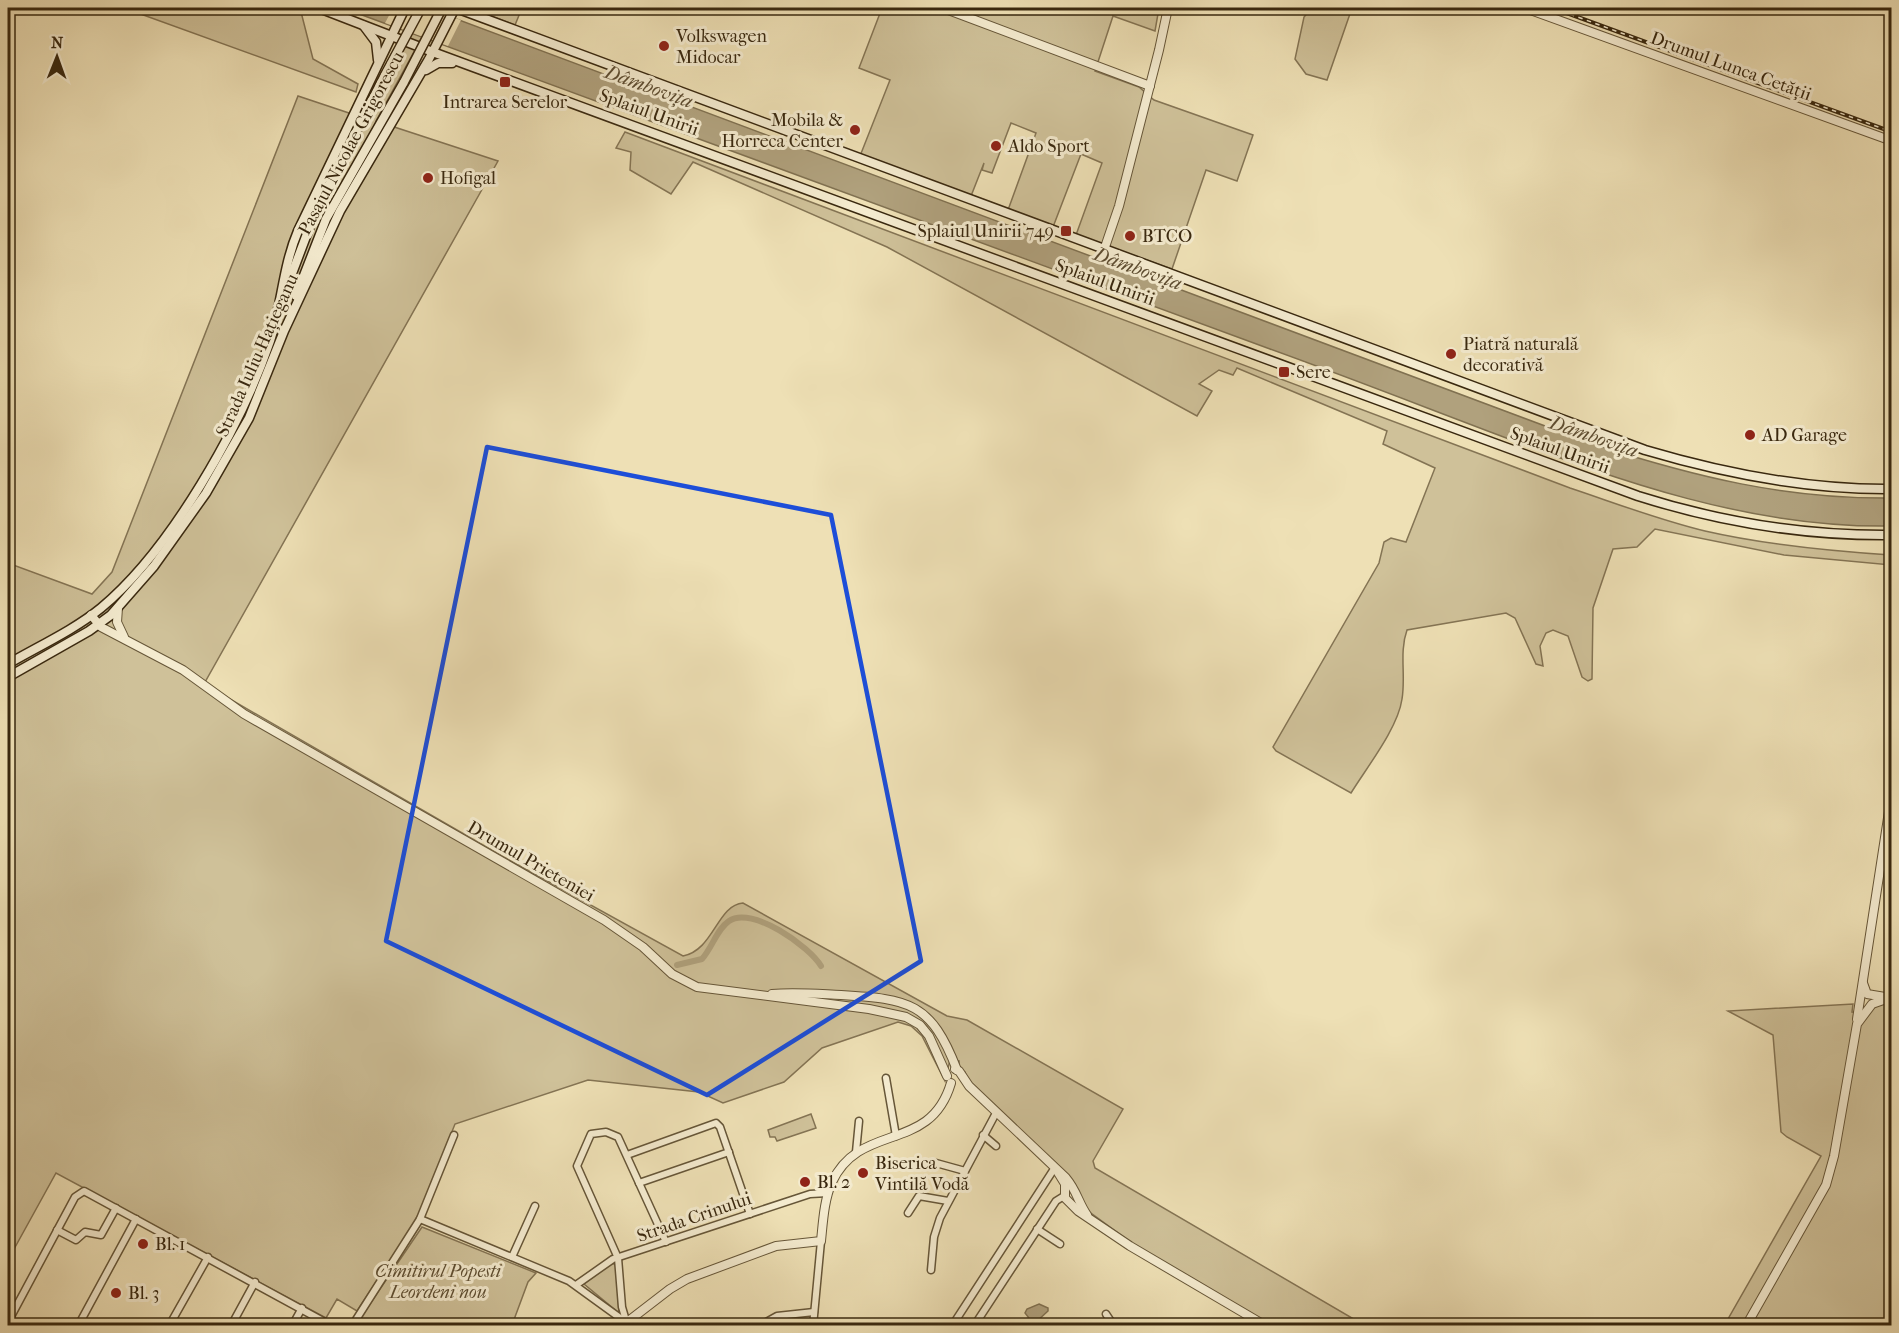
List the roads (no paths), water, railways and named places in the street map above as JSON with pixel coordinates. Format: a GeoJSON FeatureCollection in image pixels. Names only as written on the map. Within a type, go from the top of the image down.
{"type":"FeatureCollection","features":[{"type":"Feature","properties":{"kind":"main road","name":"Splaiul Unirii"},"geometry":{"type":"LineString","coordinates":[[319,8],[473,67],[1630,493],[1703,515],[1748,523],[1833,533],[1892,535]]}},
{"type":"Feature","properties":{"kind":"main road","name":"Strada Iuliu Hațieganu"},"geometry":{"type":"LineString","coordinates":[[8,664],[91,615],[136,573],[203,479],[240,414],[274,327],[291,247],[405,8]]}},
{"type":"Feature","properties":{"kind":"main road","name":"Pasajul Nicolae Grigorescu"},"geometry":{"type":"LineString","coordinates":[[274,327],[309,224],[421,8]]}},
{"type":"Feature","properties":{"kind":"main road","name":"Pasajul Nicolae Grigorescu"},"geometry":{"type":"LineString","coordinates":[[284,330],[326,219],[404,82],[442,8]]}},
{"type":"Feature","properties":{"kind":"main road","name":"Splaiul Unirii"},"geometry":{"type":"LineString","coordinates":[[455,8],[1671,458],[1719,472],[1770,480],[1832,487],[1892,489]]}},
{"type":"Feature","properties":{"kind":"main road","name":"Strada Iuliu Hațieganu"},"geometry":{"type":"LineString","coordinates":[[8,677],[98,625],[118,608],[177,534],[232,449],[259,396],[284,330],[340,210],[433,52],[455,8]]}},
{"type":"Feature","properties":{"kind":"main road"},"geometry":{"type":"LineString","coordinates":[[472,8],[484,18]]}},
{"type":"Feature","properties":{"kind":"main road"},"geometry":{"type":"LineString","coordinates":[[363,25],[376,42],[378,64]]}},
{"type":"Feature","properties":{"kind":"main road"},"geometry":{"type":"LineString","coordinates":[[418,78],[438,63],[473,67]]}},
{"type":"Feature","properties":{"kind":"street"},"geometry":{"type":"LineString","coordinates":[[943,8],[1150,86]]}},
{"type":"Feature","properties":{"kind":"street"},"geometry":{"type":"LineString","coordinates":[[1104,250],[1116,217],[1168,8]]}},
{"type":"Feature","properties":{"kind":"street","name":"Drumul Lunca Cetății"},"geometry":{"type":"LineString","coordinates":[[1525,8],[1892,141]]}},
{"type":"Feature","properties":{"kind":"street"},"geometry":{"type":"LineString","coordinates":[[118,608],[117,622],[125,638]]}},
{"type":"Feature","properties":{"kind":"street"},"geometry":{"type":"LineString","coordinates":[[91,615],[98,625]]}},
{"type":"Feature","properties":{"kind":"street","name":"Drumul Prieteniei"},"geometry":{"type":"LineString","coordinates":[[98,625],[183,670],[254,720],[597,915],[635,941],[684,982],[709,990],[859,1007],[906,1017],[920,1025],[929,1036],[954,1078]]}},
{"type":"Feature","properties":{"kind":"street"},"geometry":{"type":"LineString","coordinates":[[1746,1326],[1826,1185],[1834,1156],[1857,1024],[1866,1000],[1862,976],[1892,792]]}},
{"type":"Feature","properties":{"kind":"street"},"geometry":{"type":"LineString","coordinates":[[749,995],[799,993],[899,1000],[918,1010],[933,1023],[952,1058],[954,1078],[943,1104],[932,1118],[919,1127],[856,1152],[840,1168],[828,1194],[813,1326]]}},
{"type":"Feature","properties":{"kind":"street"},"geometry":{"type":"LineString","coordinates":[[1866,1000],[1891,997]]}},
{"type":"Feature","properties":{"kind":"street"},"geometry":{"type":"LineString","coordinates":[[886,1078],[896,1136]]}},
{"type":"Feature","properties":{"kind":"street"},"geometry":{"type":"LineString","coordinates":[[954,1078],[969,1086],[1056,1170],[1075,1190],[1078,1199],[1094,1222]]}},
{"type":"Feature","properties":{"kind":"street"},"geometry":{"type":"LineString","coordinates":[[931,1270],[934,1237],[948,1200],[996,1113]]}},
{"type":"Feature","properties":{"kind":"street"},"geometry":{"type":"LineString","coordinates":[[856,1152],[859,1121]]}},
{"type":"Feature","properties":{"kind":"street"},"geometry":{"type":"LineString","coordinates":[[627,1155],[713,1123],[719,1125],[750,1214]]}},
{"type":"Feature","properties":{"kind":"street"},"geometry":{"type":"LineString","coordinates":[[626,1325],[622,1307],[618,1258],[578,1166],[589,1136],[611,1133],[618,1137],[666,1242]]}},
{"type":"Feature","properties":{"kind":"street"},"geometry":{"type":"LineString","coordinates":[[352,1326],[420,1219],[454,1135]]}},
{"type":"Feature","properties":{"kind":"street"},"geometry":{"type":"LineString","coordinates":[[983,1135],[996,1146]]}},
{"type":"Feature","properties":{"kind":"street"},"geometry":{"type":"LineString","coordinates":[[639,1183],[729,1152]]}},
{"type":"Feature","properties":{"kind":"street"},"geometry":{"type":"LineString","coordinates":[[930,1166],[936,1163],[965,1171]]}},
{"type":"Feature","properties":{"kind":"street"},"geometry":{"type":"LineString","coordinates":[[1056,1170],[1065,1182],[1066,1197],[1094,1222],[1152,1260],[1266,1326]]}},
{"type":"Feature","properties":{"kind":"street"},"geometry":{"type":"LineString","coordinates":[[951,1326],[1056,1170]]}},
{"type":"Feature","properties":{"kind":"street"},"geometry":{"type":"LineString","coordinates":[[974,1326],[1056,1201],[1075,1190]]}},
{"type":"Feature","properties":{"kind":"street"},"geometry":{"type":"LineString","coordinates":[[8,1322],[80,1191],[87,1191],[332,1326]]}},
{"type":"Feature","properties":{"kind":"street","name":"Strada Crinului"},"geometry":{"type":"LineString","coordinates":[[576,1285],[605,1263],[618,1258],[810,1194],[828,1194]]}},
{"type":"Feature","properties":{"kind":"street"},"geometry":{"type":"LineString","coordinates":[[908,1213],[919,1196],[948,1200]]}},
{"type":"Feature","properties":{"kind":"street"},"geometry":{"type":"LineString","coordinates":[[1066,1197],[1073,1203],[1078,1199]]}},
{"type":"Feature","properties":{"kind":"street"},"geometry":{"type":"LineString","coordinates":[[512,1257],[535,1206]]}},
{"type":"Feature","properties":{"kind":"street"},"geometry":{"type":"LineString","coordinates":[[57,1230],[76,1239],[85,1232],[101,1235],[116,1208]]}},
{"type":"Feature","properties":{"kind":"street"},"geometry":{"type":"LineString","coordinates":[[78,1326],[136,1219]]}},
{"type":"Feature","properties":{"kind":"street"},"geometry":{"type":"LineString","coordinates":[[420,1219],[576,1285],[626,1325]]}},
{"type":"Feature","properties":{"kind":"street"},"geometry":{"type":"LineString","coordinates":[[1037,1229],[1060,1244]]}},
{"type":"Feature","properties":{"kind":"street"},"geometry":{"type":"LineString","coordinates":[[626,1325],[670,1289],[687,1279],[776,1246],[821,1241]]}},
{"type":"Feature","properties":{"kind":"street"},"geometry":{"type":"LineString","coordinates":[[169,1326],[208,1257]]}},
{"type":"Feature","properties":{"kind":"street"},"geometry":{"type":"LineString","coordinates":[[231,1326],[255,1282]]}},
{"type":"Feature","properties":{"kind":"street"},"geometry":{"type":"LineString","coordinates":[[292,1326],[302,1308]]}},
{"type":"Feature","properties":{"kind":"street"},"geometry":{"type":"LineString","coordinates":[[759,1326],[777,1316],[814,1312]]}},
{"type":"Feature","properties":{"kind":"street"},"geometry":{"type":"LineString","coordinates":[[1106,1314],[1114,1326]]}},
{"type":"Feature","properties":{"kind":"waterway"},"geometry":{"type":"LineString","coordinates":[[677,965],[702,959],[725,924],[739,918],[752,919],[780,930],[805,949],[821,966]]}},
{"type":"Feature","properties":{"kind":"railway"},"geometry":{"type":"LineString","coordinates":[[1553,8],[1892,132]]}},
{"type":"Feature","properties":{"kind":"place","name":"Volkswagen Midocar"},"geometry":{"type":"Point","coordinates":[664,46]}},
{"type":"Feature","properties":{"kind":"place","name":"Intrarea Serelor"},"geometry":{"type":"Point","coordinates":[505,82]}},
{"type":"Feature","properties":{"kind":"place","name":"Mobila & Horreca Center"},"geometry":{"type":"Point","coordinates":[855,130]}},
{"type":"Feature","properties":{"kind":"place","name":"Aldo Sport"},"geometry":{"type":"Point","coordinates":[996,146]}},
{"type":"Feature","properties":{"kind":"place","name":"Hofigal"},"geometry":{"type":"Point","coordinates":[428,178]}},
{"type":"Feature","properties":{"kind":"place","name":"Splaiul Unirii 749"},"geometry":{"type":"Point","coordinates":[1066,231]}},
{"type":"Feature","properties":{"kind":"place","name":"BTCO"},"geometry":{"type":"Point","coordinates":[1130,236]}},
{"type":"Feature","properties":{"kind":"place","name":"Piatră naturală decorativă"},"geometry":{"type":"Point","coordinates":[1451,354]}},
{"type":"Feature","properties":{"kind":"place","name":"Sere"},"geometry":{"type":"Point","coordinates":[1284,372]}},
{"type":"Feature","properties":{"kind":"place","name":"AD Garage"},"geometry":{"type":"Point","coordinates":[1750,435]}},
{"type":"Feature","properties":{"kind":"place","name":"Biserica Vintilă Vodă"},"geometry":{"type":"Point","coordinates":[863,1173]}},
{"type":"Feature","properties":{"kind":"place","name":"Bl. 2"},"geometry":{"type":"Point","coordinates":[805,1182]}},
{"type":"Feature","properties":{"kind":"place","name":"Bl. 1"},"geometry":{"type":"Point","coordinates":[143,1244]}},
{"type":"Feature","properties":{"kind":"place","name":"Bl. 3"},"geometry":{"type":"Point","coordinates":[116,1293]}},
{"type":"Feature","properties":{"kind":"water label","name":"Dâmbovița"},"geometry":{"type":"Point","coordinates":[649,86]}},
{"type":"Feature","properties":{"kind":"water label","name":"Dâmbovița"},"geometry":{"type":"Point","coordinates":[1138,268]}},
{"type":"Feature","properties":{"kind":"water label","name":"Dâmbovița"},"geometry":{"type":"Point","coordinates":[1594,436]}},
{"type":"Feature","properties":{"kind":"park label","name":"Cimitirul Popesti Leordeni nou"},"geometry":{"type":"Point","coordinates":[438,1281]}}]}
